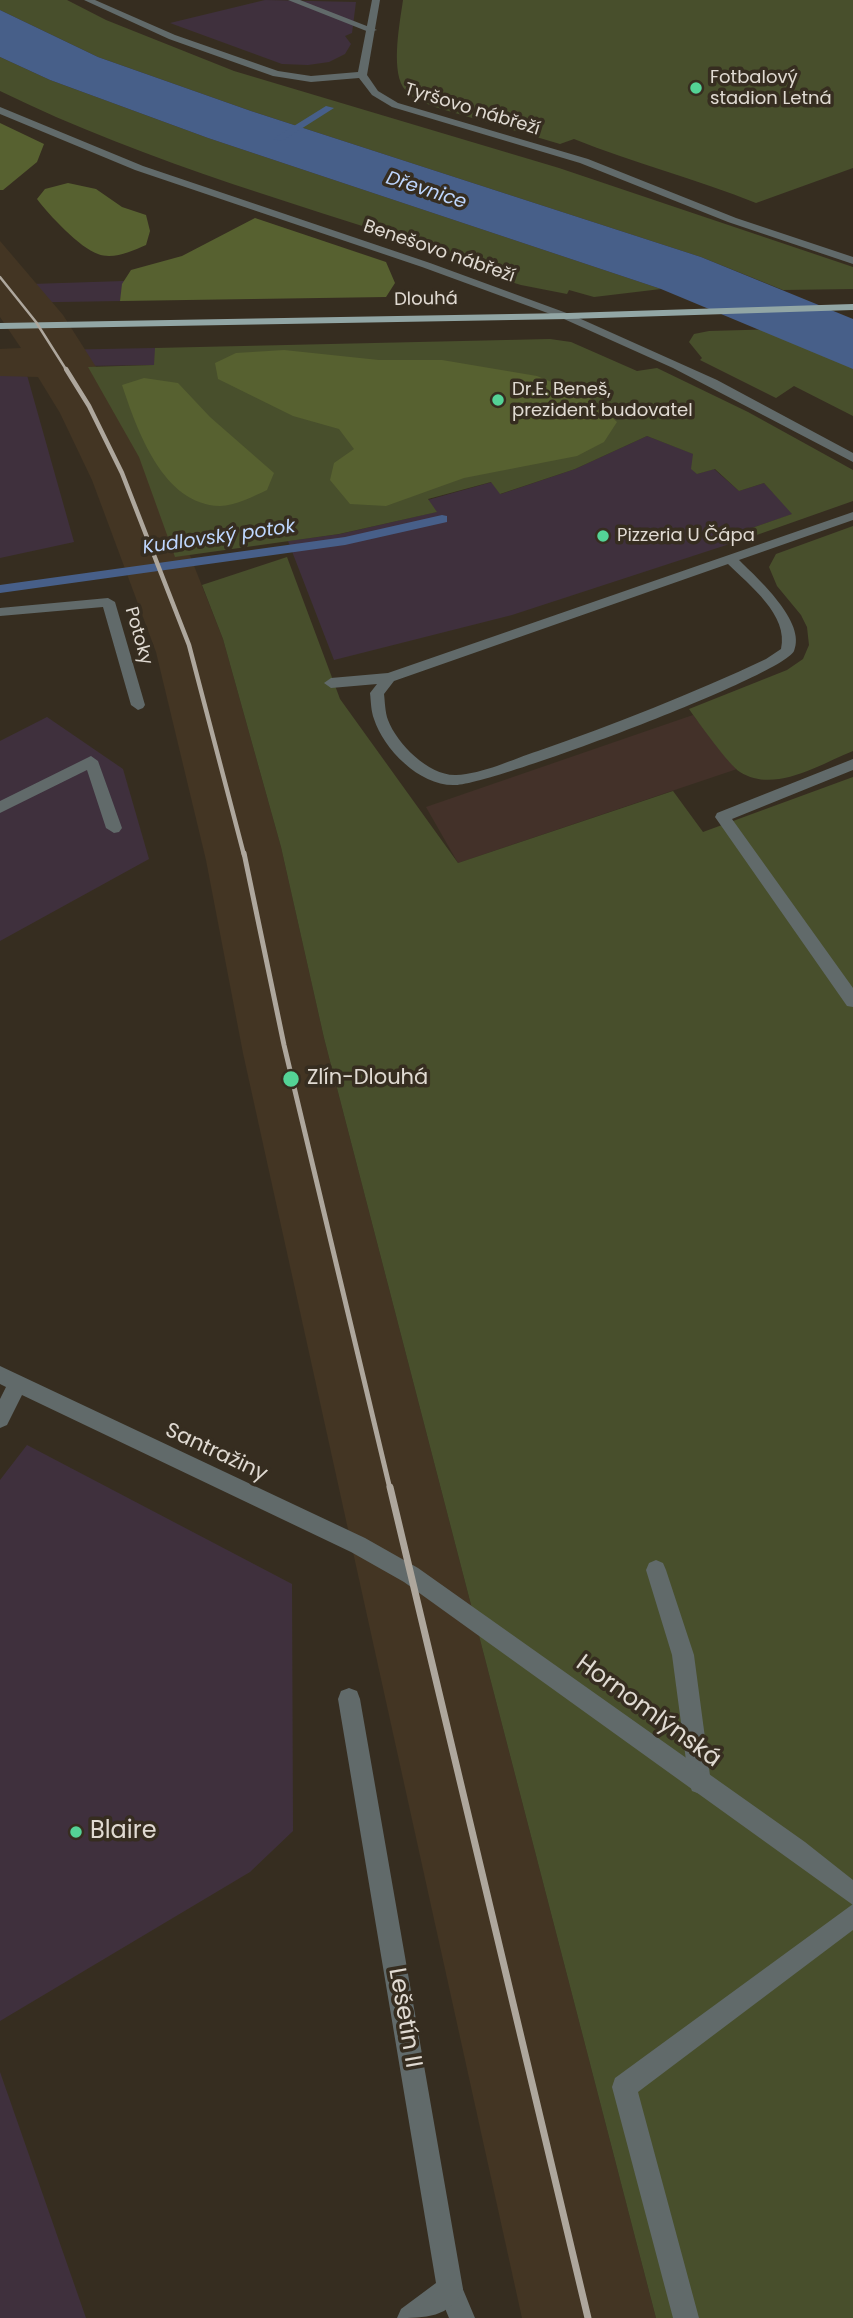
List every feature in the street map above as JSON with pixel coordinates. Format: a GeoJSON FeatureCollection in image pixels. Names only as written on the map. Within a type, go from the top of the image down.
{"type":"FeatureCollection","features":[{"type":"Feature","properties":{"kind":"main road","name":"Dlouhá"},"geometry":{"type":"LineString","coordinates":[[0,326],[568,316],[853,307]]}},
{"type":"Feature","properties":{"kind":"street"},"geometry":{"type":"LineString","coordinates":[[88,0],[172,37],[276,74],[311,79],[362,75],[376,0]]}},
{"type":"Feature","properties":{"kind":"street"},"geometry":{"type":"LineString","coordinates":[[292,0],[372,30]]}},
{"type":"Feature","properties":{"kind":"street","name":"Tyršovo nábřeží"},"geometry":{"type":"LineString","coordinates":[[362,75],[375,93],[395,105],[593,164],[732,220],[853,261]]}},
{"type":"Feature","properties":{"kind":"street","name":"Benešovo nábřeží"},"geometry":{"type":"LineString","coordinates":[[0,110],[51,134],[166,176],[568,316],[654,355],[853,458]]}},
{"type":"Feature","properties":{"kind":"street"},"geometry":{"type":"LineString","coordinates":[[331,683],[389,678],[853,516]]}},
{"type":"Feature","properties":{"kind":"street"},"geometry":{"type":"LineString","coordinates":[[389,678],[377,693],[381,721],[410,759],[434,775],[455,780],[480,777],[615,727],[754,672],[779,659],[787,652],[790,642],[784,622],[760,589],[731,560]]}},
{"type":"Feature","properties":{"kind":"street","name":"Potoky"},"geometry":{"type":"LineString","coordinates":[[0,612],[108,602],[138,705]]}},
{"type":"Feature","properties":{"kind":"street"},"geometry":{"type":"LineString","coordinates":[[0,808],[91,761],[114,828]]}},
{"type":"Feature","properties":{"kind":"street"},"geometry":{"type":"LineString","coordinates":[[853,764],[722,817],[853,1001]]}},
{"type":"Feature","properties":{"kind":"street"},"geometry":{"type":"LineString","coordinates":[[0,1419],[9,1379]]}},
{"type":"Feature","properties":{"kind":"street","name":"Santražiny"},"geometry":{"type":"LineString","coordinates":[[9,1379],[358,1545],[411,1575]]}},
{"type":"Feature","properties":{"kind":"street"},"geometry":{"type":"LineString","coordinates":[[656,1570],[683,1655],[700,1783]]}},
{"type":"Feature","properties":{"kind":"street","name":"Hornomlýnská"},"geometry":{"type":"LineString","coordinates":[[411,1575],[797,1850],[853,1894]]}},
{"type":"Feature","properties":{"kind":"street","name":"Lešetín II"},"geometry":{"type":"LineString","coordinates":[[349,1699],[450,2289],[462,2318]]}},
{"type":"Feature","properties":{"kind":"street"},"geometry":{"type":"LineString","coordinates":[[685,2318],[624,2087],[853,1916]]}},
{"type":"Feature","properties":{"kind":"street"},"geometry":{"type":"LineString","coordinates":[[410,2318],[450,2289]]}},
{"type":"Feature","properties":{"kind":"shaded area"},"geometry":{"type":"Polygon","coordinates":[[[265,0],[356,2],[352,33],[345,36],[351,44],[345,54],[329,62],[308,65],[282,64],[170,23],[265,0]]]}},
{"type":"Feature","properties":{"kind":"shaded area"},"geometry":{"type":"Polygon","coordinates":[[[0,241],[63,315],[117,400],[185,543],[223,639],[281,847],[324,1038],[656,2318],[522,2318],[243,1053],[206,860],[156,652],[92,480],[60,413],[38,377],[0,376],[0,349],[21,348],[0,317],[0,241]]]}},
{"type":"Feature","properties":{"kind":"shaded area"},"geometry":{"type":"Polygon","coordinates":[[[124,281],[120,301],[0,303],[0,285],[124,281]]]}},
{"type":"Feature","properties":{"kind":"shaded area"},"geometry":{"type":"Polygon","coordinates":[[[155,348],[155,365],[6,367],[25,368],[74,542],[0,558],[0,351],[155,348]]]}},
{"type":"Feature","properties":{"kind":"shaded area"},"geometry":{"type":"Polygon","coordinates":[[[647,436],[694,454],[697,474],[714,469],[739,491],[764,483],[793,514],[746,530],[751,537],[512,615],[334,660],[288,541],[340,534],[436,512],[428,500],[492,482],[501,494],[575,469],[647,436]]]}},
{"type":"Feature","properties":{"kind":"shaded area"},"geometry":{"type":"Polygon","coordinates":[[[693,715],[737,769],[458,863],[426,807],[693,715]]]}},
{"type":"Feature","properties":{"kind":"shaded area"},"geometry":{"type":"Polygon","coordinates":[[[47,717],[123,769],[149,859],[0,941],[0,741],[47,717]]]}},
{"type":"Feature","properties":{"kind":"shaded area"},"geometry":{"type":"Polygon","coordinates":[[[27,1445],[292,1584],[293,1831],[250,1872],[0,2021],[0,1480],[27,1445]]]}},
{"type":"Feature","properties":{"kind":"shaded area"},"geometry":{"type":"Polygon","coordinates":[[[0,2072],[86,2318],[0,2318],[0,2072]]]}},
{"type":"Feature","properties":{"kind":"green space"},"geometry":{"type":"Polygon","coordinates":[[[0,0],[67,0],[106,20],[234,71],[559,168],[853,267],[853,289],[783,290],[701,257],[251,111],[98,57],[0,10],[0,0]]]}},
{"type":"Feature","properties":{"kind":"green space"},"geometry":{"type":"Polygon","coordinates":[[[403,0],[853,0],[853,168],[756,203],[574,139],[560,144],[435,107],[409,94],[399,78],[397,44],[403,0]]]}},
{"type":"Feature","properties":{"kind":"green space"},"geometry":{"type":"Polygon","coordinates":[[[0,57],[50,80],[208,138],[661,289],[594,297],[569,290],[567,294],[521,285],[465,268],[471,261],[232,184],[57,117],[0,91],[0,57]]]}},
{"type":"Feature","properties":{"kind":"green space"},"geometry":{"type":"Polygon","coordinates":[[[0,123],[44,144],[37,162],[3,190],[0,190],[0,123]]]}},
{"type":"Feature","properties":{"kind":"green space"},"geometry":{"type":"Polygon","coordinates":[[[68,183],[96,189],[122,207],[146,215],[150,231],[146,245],[122,254],[104,256],[91,251],[74,238],[37,199],[45,189],[68,183]]]}},
{"type":"Feature","properties":{"kind":"green space"},"geometry":{"type":"Polygon","coordinates":[[[255,218],[386,262],[395,283],[386,297],[120,301],[122,284],[131,270],[182,256],[255,218]]]}},
{"type":"Feature","properties":{"kind":"green space"},"geometry":{"type":"Polygon","coordinates":[[[853,327],[853,416],[794,386],[776,398],[700,360],[702,358],[689,342],[694,334],[709,331],[853,327]]]}},
{"type":"Feature","properties":{"kind":"green space"},"geometry":{"type":"Polygon","coordinates":[[[550,339],[571,342],[637,371],[657,368],[748,412],[853,470],[853,501],[751,537],[746,530],[792,514],[764,483],[739,491],[715,469],[697,474],[691,469],[693,454],[647,436],[575,469],[500,494],[491,482],[428,499],[437,512],[339,534],[175,557],[139,457],[88,367],[154,365],[155,348],[550,339]]]}},
{"type":"Feature","properties":{"kind":"green space"},"geometry":{"type":"Polygon","coordinates":[[[284,350],[379,360],[442,360],[537,376],[592,399],[617,422],[604,442],[577,456],[464,478],[386,506],[350,504],[330,480],[334,463],[354,449],[339,429],[293,416],[218,379],[215,363],[236,353],[284,350]]]}},
{"type":"Feature","properties":{"kind":"green space"},"geometry":{"type":"Polygon","coordinates":[[[144,378],[178,383],[210,417],[274,473],[267,490],[226,506],[200,502],[183,493],[155,462],[136,423],[122,385],[144,378]]]}},
{"type":"Feature","properties":{"kind":"green space"},"geometry":{"type":"Polygon","coordinates":[[[853,526],[853,751],[797,775],[768,780],[754,778],[740,772],[728,761],[689,709],[787,670],[803,659],[809,645],[807,627],[801,615],[777,586],[769,567],[776,554],[853,526]]]}},
{"type":"Feature","properties":{"kind":"green space"},"geometry":{"type":"Polygon","coordinates":[[[287,557],[340,699],[458,863],[673,791],[703,832],[853,777],[853,2318],[656,2318],[324,1038],[281,847],[223,639],[202,585],[287,557]]]}},
{"type":"Feature","properties":{"kind":"water","name":"Dřevnice"},"geometry":{"type":"Polygon","coordinates":[[[0,10],[98,57],[251,111],[701,257],[853,319],[853,369],[661,289],[208,138],[50,80],[0,57],[0,10]]]}},
{"type":"Feature","properties":{"kind":"waterway"},"geometry":{"type":"LineString","coordinates":[[278,139],[329,108]]}},
{"type":"Feature","properties":{"kind":"waterway","name":"Kudlovský potok"},"geometry":{"type":"LineString","coordinates":[[0,589],[345,541],[442,519]]}},
{"type":"Feature","properties":{"kind":"railway"},"geometry":{"type":"LineString","coordinates":[[0,277],[36,322],[67,371]]}},
{"type":"Feature","properties":{"kind":"railway"},"geometry":{"type":"LineString","coordinates":[[66,369],[89,406],[122,473],[189,645],[244,855]]}},
{"type":"Feature","properties":{"kind":"railway"},"geometry":{"type":"LineString","coordinates":[[244,853],[284,1045],[390,1489]]}},
{"type":"Feature","properties":{"kind":"railway"},"geometry":{"type":"LineString","coordinates":[[390,1487],[588,2318]]}},
{"type":"Feature","properties":{"kind":"place","name":"Fotbalový stadion Letná"},"geometry":{"type":"Point","coordinates":[696,88]}},
{"type":"Feature","properties":{"kind":"place","name":"Dr.E. Beneš, prezident budovatel"},"geometry":{"type":"Point","coordinates":[498,400]}},
{"type":"Feature","properties":{"kind":"place","name":"Pizzeria U Čápa"},"geometry":{"type":"Point","coordinates":[603,536]}},
{"type":"Feature","properties":{"kind":"place","name":"Zlín-Dlouhá"},"geometry":{"type":"Point","coordinates":[291,1079]}},
{"type":"Feature","properties":{"kind":"place","name":"Blaire"},"geometry":{"type":"Point","coordinates":[76,1832]}}]}
